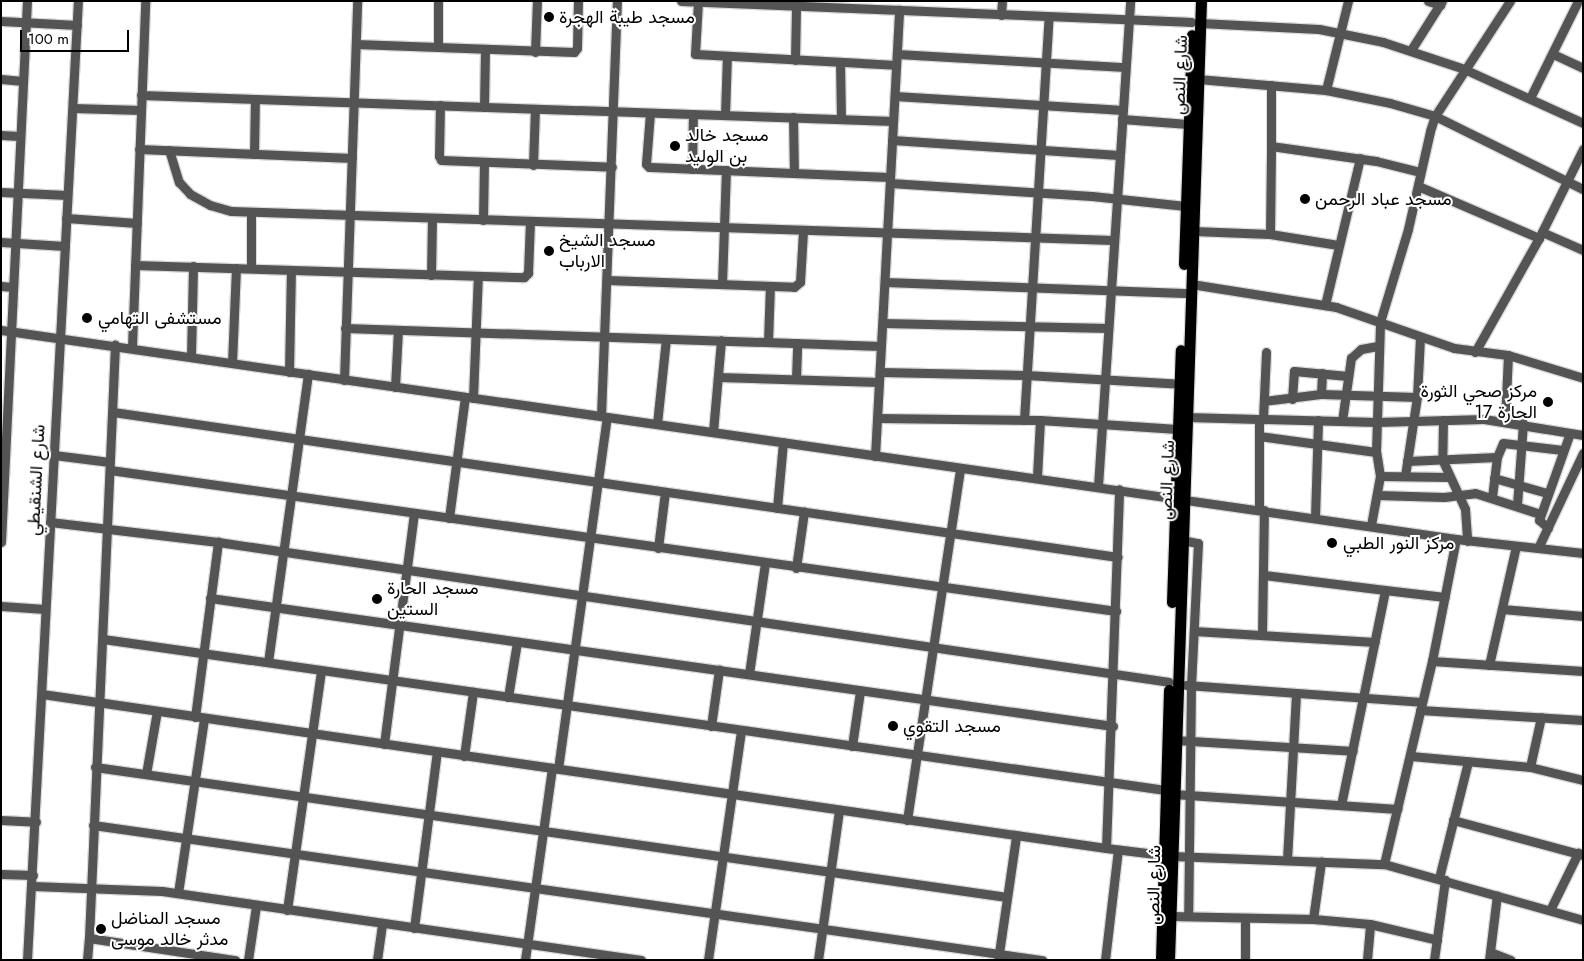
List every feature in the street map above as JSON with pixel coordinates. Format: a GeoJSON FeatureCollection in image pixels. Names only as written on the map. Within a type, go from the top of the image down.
{"type":"FeatureCollection","features":[{"type":"Feature","properties":{"kind":"main road","name":"شارع النص"},"geometry":{"type":"LineString","coordinates":[[1170,792],[1175,740],[1173,683],[1181,580],[1182,540],[1179,500],[1186,417],[1188,290],[1185,206],[1190,188],[1198,79],[1196,23],[1193,1]]}},
{"type":"Feature","properties":{"kind":"main road","name":"شارع النص"},"geometry":{"type":"LineString","coordinates":[[1161,960],[1168,856],[1179,500],[1178,429],[1193,231],[1188,124],[1196,23],[1201,1]]}},
{"type":"Feature","properties":{"kind":"main road","name":"شارع النص"},"geometry":{"type":"LineString","coordinates":[[1168,856],[1169,960]]}},
{"type":"Feature","properties":{"kind":"street"},"geometry":{"type":"LineString","coordinates":[[1,542],[5,376],[12,331],[19,136],[27,1]]}},
{"type":"Feature","properties":{"kind":"street","name":"شارع الشنقيطي"},"geometry":{"type":"LineString","coordinates":[[27,960],[33,886],[45,609],[78,1]]}},
{"type":"Feature","properties":{"kind":"street"},"geometry":{"type":"LineString","coordinates":[[132,347],[145,1]]}},
{"type":"Feature","properties":{"kind":"street"},"geometry":{"type":"LineString","coordinates":[[344,380],[357,1]]}},
{"type":"Feature","properties":{"kind":"street"},"geometry":{"type":"LineString","coordinates":[[438,1],[438,47]]}},
{"type":"Feature","properties":{"kind":"street"},"geometry":{"type":"LineString","coordinates":[[535,52],[537,1]]}},
{"type":"Feature","properties":{"kind":"street"},"geometry":{"type":"LineString","coordinates":[[356,44],[535,52],[576,50],[578,1]]}},
{"type":"Feature","properties":{"kind":"street"},"geometry":{"type":"LineString","coordinates":[[525,960],[543,830],[567,705],[600,482],[604,417],[605,336],[617,1]]}},
{"type":"Feature","properties":{"kind":"street"},"geometry":{"type":"LineString","coordinates":[[681,1],[796,6],[875,5],[899,10],[1284,26],[1340,33],[1411,50],[1464,69],[1583,123]]}},
{"type":"Feature","properties":{"kind":"street"},"geometry":{"type":"LineString","coordinates":[[1001,15],[1002,1]]}},
{"type":"Feature","properties":{"kind":"street"},"geometry":{"type":"LineString","coordinates":[[1098,486],[1107,378],[1110,289],[1130,1]]}},
{"type":"Feature","properties":{"kind":"street"},"geometry":{"type":"LineString","coordinates":[[1326,90],[1348,1]]}},
{"type":"Feature","properties":{"kind":"street"},"geometry":{"type":"LineString","coordinates":[[1411,50],[1441,3],[1428,1]]}},
{"type":"Feature","properties":{"kind":"street"},"geometry":{"type":"LineString","coordinates":[[1371,525],[1380,476],[1376,452],[1380,322],[1418,186],[1435,116],[1464,69],[1489,37],[1510,1]]}},
{"type":"Feature","properties":{"kind":"street"},"geometry":{"type":"LineString","coordinates":[[1530,98],[1578,1],[1583,3]]}},
{"type":"Feature","properties":{"kind":"street"},"geometry":{"type":"LineString","coordinates":[[698,2],[694,53],[896,66]]}},
{"type":"Feature","properties":{"kind":"street"},"geometry":{"type":"LineString","coordinates":[[795,60],[796,6]]}},
{"type":"Feature","properties":{"kind":"street"},"geometry":{"type":"LineString","coordinates":[[874,456],[883,323],[899,10]]}},
{"type":"Feature","properties":{"kind":"street"},"geometry":{"type":"LineString","coordinates":[[1024,420],[1049,17]]}},
{"type":"Feature","properties":{"kind":"street"},"geometry":{"type":"LineString","coordinates":[[1,21],[77,25]]}},
{"type":"Feature","properties":{"kind":"street"},"geometry":{"type":"LineString","coordinates":[[484,107],[485,49]]}},
{"type":"Feature","properties":{"kind":"street"},"geometry":{"type":"LineString","coordinates":[[897,54],[1125,68]]}},
{"type":"Feature","properties":{"kind":"street"},"geometry":{"type":"LineString","coordinates":[[1553,54],[1583,68]]}},
{"type":"Feature","properties":{"kind":"street"},"geometry":{"type":"LineString","coordinates":[[725,115],[727,56]]}},
{"type":"Feature","properties":{"kind":"street"},"geometry":{"type":"LineString","coordinates":[[840,62],[841,119]]}},
{"type":"Feature","properties":{"kind":"street"},"geometry":{"type":"LineString","coordinates":[[1,79],[22,81]]}},
{"type":"Feature","properties":{"kind":"street"},"geometry":{"type":"LineString","coordinates":[[1198,79],[1326,90],[1435,116],[1583,189]]}},
{"type":"Feature","properties":{"kind":"street"},"geometry":{"type":"LineString","coordinates":[[1270,234],[1271,85]]}},
{"type":"Feature","properties":{"kind":"street"},"geometry":{"type":"LineString","coordinates":[[141,95],[893,121]]}},
{"type":"Feature","properties":{"kind":"street"},"geometry":{"type":"LineString","coordinates":[[895,96],[1044,105],[1188,124]]}},
{"type":"Feature","properties":{"kind":"street"},"geometry":{"type":"LineString","coordinates":[[254,154],[255,99]]}},
{"type":"Feature","properties":{"kind":"street"},"geometry":{"type":"LineString","coordinates":[[440,105],[439,158],[484,162],[612,167]]}},
{"type":"Feature","properties":{"kind":"street"},"geometry":{"type":"LineString","coordinates":[[73,108],[141,110]]}},
{"type":"Feature","properties":{"kind":"street"},"geometry":{"type":"LineString","coordinates":[[533,164],[535,109]]}},
{"type":"Feature","properties":{"kind":"street"},"geometry":{"type":"LineString","coordinates":[[650,113],[646,166],[890,180],[1116,198],[1185,206]]}},
{"type":"Feature","properties":{"kind":"street"},"geometry":{"type":"LineString","coordinates":[[692,169],[693,114]]}},
{"type":"Feature","properties":{"kind":"street"},"geometry":{"type":"LineString","coordinates":[[793,117],[794,173]]}},
{"type":"Feature","properties":{"kind":"street"},"geometry":{"type":"LineString","coordinates":[[1,135],[19,136]]}},
{"type":"Feature","properties":{"kind":"street"},"geometry":{"type":"LineString","coordinates":[[892,140],[1120,155]]}},
{"type":"Feature","properties":{"kind":"street"},"geometry":{"type":"LineString","coordinates":[[1271,146],[1360,158],[1420,172]]}},
{"type":"Feature","properties":{"kind":"street"},"geometry":{"type":"LineString","coordinates":[[139,149],[352,158]]}},
{"type":"Feature","properties":{"kind":"street"},"geometry":{"type":"LineString","coordinates":[[1475,352],[1540,235],[1583,149]]}},
{"type":"Feature","properties":{"kind":"street"},"geometry":{"type":"LineString","coordinates":[[169,150],[179,182],[190,194],[220,209],[251,212],[1113,240]]}},
{"type":"Feature","properties":{"kind":"street"},"geometry":{"type":"LineString","coordinates":[[1325,305],[1360,158]]}},
{"type":"Feature","properties":{"kind":"street"},"geometry":{"type":"LineString","coordinates":[[483,220],[484,162]]}},
{"type":"Feature","properties":{"kind":"street"},"geometry":{"type":"LineString","coordinates":[[722,284],[726,170]]}},
{"type":"Feature","properties":{"kind":"street"},"geometry":{"type":"LineString","coordinates":[[1418,186],[1540,235],[1583,250]]}},
{"type":"Feature","properties":{"kind":"street"},"geometry":{"type":"LineString","coordinates":[[1,192],[67,195]]}},
{"type":"Feature","properties":{"kind":"street"},"geometry":{"type":"LineString","coordinates":[[250,268],[251,212]]}},
{"type":"Feature","properties":{"kind":"street"},"geometry":{"type":"LineString","coordinates":[[66,218],[137,223]]}},
{"type":"Feature","properties":{"kind":"street"},"geometry":{"type":"LineString","coordinates":[[431,275],[432,218]]}},
{"type":"Feature","properties":{"kind":"street"},"geometry":{"type":"LineString","coordinates":[[135,265],[526,277],[530,222]]}},
{"type":"Feature","properties":{"kind":"street"},"geometry":{"type":"LineString","coordinates":[[607,280],[770,286],[799,284],[803,231]]}},
{"type":"Feature","properties":{"kind":"street"},"geometry":{"type":"LineString","coordinates":[[1193,231],[1270,234],[1338,245]]}},
{"type":"Feature","properties":{"kind":"street"},"geometry":{"type":"LineString","coordinates":[[1,242],[65,246]]}},
{"type":"Feature","properties":{"kind":"street"},"geometry":{"type":"LineString","coordinates":[[192,356],[193,266]]}},
{"type":"Feature","properties":{"kind":"street"},"geometry":{"type":"LineString","coordinates":[[232,363],[236,268]]}},
{"type":"Feature","properties":{"kind":"street"},"geometry":{"type":"LineString","coordinates":[[288,372],[291,270]]}},
{"type":"Feature","properties":{"kind":"street"},"geometry":{"type":"LineString","coordinates":[[449,518],[456,462],[469,398],[476,332],[478,276]]}},
{"type":"Feature","properties":{"kind":"street"},"geometry":{"type":"LineString","coordinates":[[885,282],[1188,290],[1325,305],[1420,337],[1475,352],[1508,355],[1583,378]]}},
{"type":"Feature","properties":{"kind":"street"},"geometry":{"type":"LineString","coordinates":[[1,286],[13,287]]}},
{"type":"Feature","properties":{"kind":"street"},"geometry":{"type":"LineString","coordinates":[[768,342],[770,286]]}},
{"type":"Feature","properties":{"kind":"street"},"geometry":{"type":"LineString","coordinates":[[883,323],[1108,328]]}},
{"type":"Feature","properties":{"kind":"street"},"geometry":{"type":"LineString","coordinates":[[346,328],[881,346]]}},
{"type":"Feature","properties":{"kind":"street"},"geometry":{"type":"LineString","coordinates":[[1,330],[61,336],[288,372],[874,456],[1037,477],[1179,500],[1315,517],[1456,539],[1583,552]]}},
{"type":"Feature","properties":{"kind":"street"},"geometry":{"type":"LineString","coordinates":[[395,387],[398,330]]}},
{"type":"Feature","properties":{"kind":"street"},"geometry":{"type":"LineString","coordinates":[[1404,476],[1411,422],[1417,397],[1420,337]]}},
{"type":"Feature","properties":{"kind":"street"},"geometry":{"type":"LineString","coordinates":[[657,424],[666,339]]}},
{"type":"Feature","properties":{"kind":"street"},"geometry":{"type":"LineString","coordinates":[[713,432],[721,340]]}},
{"type":"Feature","properties":{"kind":"street"},"geometry":{"type":"LineString","coordinates":[[796,379],[797,343]]}},
{"type":"Feature","properties":{"kind":"street"},"geometry":{"type":"LineString","coordinates":[[87,960],[115,344]]}},
{"type":"Feature","properties":{"kind":"street"},"geometry":{"type":"LineString","coordinates":[[1342,421],[1348,376],[1354,354],[1378,346]]}},
{"type":"Feature","properties":{"kind":"street"},"geometry":{"type":"LineString","coordinates":[[1262,636],[1264,575],[1259,436],[1264,401],[1266,352]]}},
{"type":"Feature","properties":{"kind":"street"},"geometry":{"type":"LineString","coordinates":[[1504,421],[1508,355]]}},
{"type":"Feature","properties":{"kind":"street"},"geometry":{"type":"LineString","coordinates":[[880,372],[1107,378],[1180,384]]}},
{"type":"Feature","properties":{"kind":"street"},"geometry":{"type":"LineString","coordinates":[[1292,399],[1293,372],[1348,376]]}},
{"type":"Feature","properties":{"kind":"street"},"geometry":{"type":"LineString","coordinates":[[1321,394],[1322,373]]}},
{"type":"Feature","properties":{"kind":"street"},"geometry":{"type":"LineString","coordinates":[[268,662],[308,374]]}},
{"type":"Feature","properties":{"kind":"street"},"geometry":{"type":"LineString","coordinates":[[718,377],[879,382]]}},
{"type":"Feature","properties":{"kind":"street"},"geometry":{"type":"LineString","coordinates":[[1264,401],[1321,394],[1417,397]]}},
{"type":"Feature","properties":{"kind":"street"},"geometry":{"type":"LineString","coordinates":[[113,412],[1118,557]]}},
{"type":"Feature","properties":{"kind":"street"},"geometry":{"type":"LineString","coordinates":[[1186,417],[1377,422],[1504,421],[1583,435]]}},
{"type":"Feature","properties":{"kind":"street"},"geometry":{"type":"LineString","coordinates":[[877,418],[1040,420],[1178,429]]}},
{"type":"Feature","properties":{"kind":"street"},"geometry":{"type":"LineString","coordinates":[[1037,477],[1040,420]]}},
{"type":"Feature","properties":{"kind":"street"},"geometry":{"type":"LineString","coordinates":[[1315,517],[1318,420]]}},
{"type":"Feature","properties":{"kind":"street"},"geometry":{"type":"LineString","coordinates":[[1442,420],[1442,460],[1465,509],[1467,540]]}},
{"type":"Feature","properties":{"kind":"street"},"geometry":{"type":"LineString","coordinates":[[1517,505],[1522,423]]}},
{"type":"Feature","properties":{"kind":"street"},"geometry":{"type":"LineString","coordinates":[[1548,528],[1540,524],[1540,514],[1570,433]]}},
{"type":"Feature","properties":{"kind":"street"},"geometry":{"type":"LineString","coordinates":[[1259,436],[1318,446],[1376,452]]}},
{"type":"Feature","properties":{"kind":"street"},"geometry":{"type":"LineString","coordinates":[[777,508],[783,442]]}},
{"type":"Feature","properties":{"kind":"street"},"geometry":{"type":"LineString","coordinates":[[1492,497],[1497,457],[1503,443],[1563,450]]}},
{"type":"Feature","properties":{"kind":"street"},"geometry":{"type":"LineString","coordinates":[[54,455],[291,496],[796,568],[1116,611]]}},
{"type":"Feature","properties":{"kind":"street"},"geometry":{"type":"LineString","coordinates":[[1538,548],[1582,455]]}},
{"type":"Feature","properties":{"kind":"street"},"geometry":{"type":"LineString","coordinates":[[1407,460],[1497,457]]}},
{"type":"Feature","properties":{"kind":"street"},"geometry":{"type":"LineString","coordinates":[[907,820],[931,645],[943,588],[960,468]]}},
{"type":"Feature","properties":{"kind":"street"},"geometry":{"type":"LineString","coordinates":[[1380,476],[1449,477]]}},
{"type":"Feature","properties":{"kind":"street"},"geometry":{"type":"LineString","coordinates":[[1494,478],[1547,494]]}},
{"type":"Feature","properties":{"kind":"street"},"geometry":{"type":"LineString","coordinates":[[1106,848],[1113,726],[1119,489]]}},
{"type":"Feature","properties":{"kind":"street"},"geometry":{"type":"LineString","coordinates":[[658,548],[665,492]]}},
{"type":"Feature","properties":{"kind":"street"},"geometry":{"type":"LineString","coordinates":[[1377,495],[1438,497],[1458,494],[1492,497],[1540,514]]}},
{"type":"Feature","properties":{"kind":"street"},"geometry":{"type":"LineString","coordinates":[[796,568],[804,512]]}},
{"type":"Feature","properties":{"kind":"street"},"geometry":{"type":"LineString","coordinates":[[384,744],[414,513]]}},
{"type":"Feature","properties":{"kind":"street"},"geometry":{"type":"LineString","coordinates":[[50,522],[284,551],[1114,672],[1192,686],[1365,697],[1421,706],[1583,720]]}},
{"type":"Feature","properties":{"kind":"street"},"geometry":{"type":"LineString","coordinates":[[1384,864],[1411,756],[1456,539]]}},
{"type":"Feature","properties":{"kind":"street"},"geometry":{"type":"LineString","coordinates":[[1182,540],[1198,543],[1192,686],[1188,916]]}},
{"type":"Feature","properties":{"kind":"street"},"geometry":{"type":"LineString","coordinates":[[178,893],[194,782],[200,718],[203,652],[218,542]]}},
{"type":"Feature","properties":{"kind":"street"},"geometry":{"type":"LineString","coordinates":[[1489,665],[1516,546]]}},
{"type":"Feature","properties":{"kind":"street"},"geometry":{"type":"LineString","coordinates":[[749,674],[765,563]]}},
{"type":"Feature","properties":{"kind":"street"},"geometry":{"type":"LineString","coordinates":[[1264,575],[1445,597]]}},
{"type":"Feature","properties":{"kind":"street"},"geometry":{"type":"LineString","coordinates":[[1181,580],[1196,581]]}},
{"type":"Feature","properties":{"kind":"street"},"geometry":{"type":"LineString","coordinates":[[1340,805],[1365,697],[1385,590]]}},
{"type":"Feature","properties":{"kind":"street"},"geometry":{"type":"LineString","coordinates":[[210,598],[1113,726]]}},
{"type":"Feature","properties":{"kind":"street"},"geometry":{"type":"LineString","coordinates":[[1,606],[45,609]]}},
{"type":"Feature","properties":{"kind":"street"},"geometry":{"type":"LineString","coordinates":[[1502,609],[1583,616]]}},
{"type":"Feature","properties":{"kind":"street"},"geometry":{"type":"LineString","coordinates":[[1194,631],[1375,642]]}},
{"type":"Feature","properties":{"kind":"street"},"geometry":{"type":"LineString","coordinates":[[103,639],[916,756],[1110,782],[1190,796],[1398,809]]}},
{"type":"Feature","properties":{"kind":"street"},"geometry":{"type":"LineString","coordinates":[[508,697],[516,642]]}},
{"type":"Feature","properties":{"kind":"street"},"geometry":{"type":"LineString","coordinates":[[1432,661],[1583,671]]}},
{"type":"Feature","properties":{"kind":"street"},"geometry":{"type":"LineString","coordinates":[[287,910],[321,670]]}},
{"type":"Feature","properties":{"kind":"street"},"geometry":{"type":"LineString","coordinates":[[711,726],[719,670]]}},
{"type":"Feature","properties":{"kind":"street"},"geometry":{"type":"LineString","coordinates":[[852,746],[860,691]]}},
{"type":"Feature","properties":{"kind":"street"},"geometry":{"type":"LineString","coordinates":[[464,756],[473,692]]}},
{"type":"Feature","properties":{"kind":"street"},"geometry":{"type":"LineString","coordinates":[[1288,860],[1296,692]]}},
{"type":"Feature","properties":{"kind":"street"},"geometry":{"type":"LineString","coordinates":[[42,694],[1118,850],[1168,856],[1384,864],[1583,920]]}},
{"type":"Feature","properties":{"kind":"street"},"geometry":{"type":"LineString","coordinates":[[146,774],[156,711]]}},
{"type":"Feature","properties":{"kind":"street"},"geometry":{"type":"LineString","coordinates":[[1530,767],[1541,717]]}},
{"type":"Feature","properties":{"kind":"street"},"geometry":{"type":"LineString","coordinates":[[708,960],[741,730]]}},
{"type":"Feature","properties":{"kind":"street"},"geometry":{"type":"LineString","coordinates":[[1175,740],[1353,752]]}},
{"type":"Feature","properties":{"kind":"street"},"geometry":{"type":"LineString","coordinates":[[414,928],[423,874],[437,752]]}},
{"type":"Feature","properties":{"kind":"street"},"geometry":{"type":"LineString","coordinates":[[1411,756],[1530,767],[1583,780]]}},
{"type":"Feature","properties":{"kind":"street"},"geometry":{"type":"LineString","coordinates":[[1434,960],[1442,879],[1468,762]]}},
{"type":"Feature","properties":{"kind":"street"},"geometry":{"type":"LineString","coordinates":[[95,767],[1007,897]]}},
{"type":"Feature","properties":{"kind":"street"},"geometry":{"type":"LineString","coordinates":[[818,960],[839,810]]}},
{"type":"Feature","properties":{"kind":"street"},"geometry":{"type":"LineString","coordinates":[[1,820],[36,822]]}},
{"type":"Feature","properties":{"kind":"street"},"geometry":{"type":"LineString","coordinates":[[1454,820],[1580,854],[1550,910]]}},
{"type":"Feature","properties":{"kind":"street"},"geometry":{"type":"LineString","coordinates":[[93,825],[295,853],[423,874],[715,912],[999,957],[1042,960]]}},
{"type":"Feature","properties":{"kind":"street"},"geometry":{"type":"LineString","coordinates":[[999,957],[1016,836]]}},
{"type":"Feature","properties":{"kind":"street"},"geometry":{"type":"LineString","coordinates":[[1105,960],[1118,850]]}},
{"type":"Feature","properties":{"kind":"street"},"geometry":{"type":"LineString","coordinates":[[1313,919],[1321,862]]}},
{"type":"Feature","properties":{"kind":"street"},"geometry":{"type":"LineString","coordinates":[[1,874],[33,875]]}},
{"type":"Feature","properties":{"kind":"street"},"geometry":{"type":"LineString","coordinates":[[33,886],[178,893],[256,906],[641,960]]}},
{"type":"Feature","properties":{"kind":"street"},"geometry":{"type":"LineString","coordinates":[[1497,895],[1489,956],[1511,960]]}},
{"type":"Feature","properties":{"kind":"street"},"geometry":{"type":"LineString","coordinates":[[248,960],[256,906]]}},
{"type":"Feature","properties":{"kind":"street"},"geometry":{"type":"LineString","coordinates":[[1170,916],[1313,919],[1370,924],[1437,940]]}},
{"type":"Feature","properties":{"kind":"street"},"geometry":{"type":"LineString","coordinates":[[1245,919],[1245,960]]}},
{"type":"Feature","properties":{"kind":"street"},"geometry":{"type":"LineString","coordinates":[[377,960],[382,924]]}},
{"type":"Feature","properties":{"kind":"street"},"geometry":{"type":"LineString","coordinates":[[1367,960],[1370,924]]}},
{"type":"Feature","properties":{"kind":"street"},"geometry":{"type":"LineString","coordinates":[[89,938],[235,960]]}},
{"type":"Feature","properties":{"kind":"place","name":"مسجد طيبة الهجرة"},"geometry":{"type":"Point","coordinates":[549,17]}},
{"type":"Feature","properties":{"kind":"place","name":"مسجد خالد بن الوليد"},"geometry":{"type":"Point","coordinates":[675,146]}},
{"type":"Feature","properties":{"kind":"place","name":"مسجد عباد الرحمن"},"geometry":{"type":"Point","coordinates":[1305,199]}},
{"type":"Feature","properties":{"kind":"place","name":"مسجد الشيخ الارباب"},"geometry":{"type":"Point","coordinates":[549,251]}},
{"type":"Feature","properties":{"kind":"place","name":"مستشفى التهامي"},"geometry":{"type":"Point","coordinates":[87,318]}},
{"type":"Feature","properties":{"kind":"place","name":"مركز صحي الثورة الحارة 17"},"geometry":{"type":"Point","coordinates":[1548,402]}},
{"type":"Feature","properties":{"kind":"place","name":"مركز النور الطبي"},"geometry":{"type":"Point","coordinates":[1332,543]}},
{"type":"Feature","properties":{"kind":"place","name":"مسجد الحارة الستين"},"geometry":{"type":"Point","coordinates":[377,599]}},
{"type":"Feature","properties":{"kind":"place","name":"مسجد التقوي"},"geometry":{"type":"Point","coordinates":[893,726]}},
{"type":"Feature","properties":{"kind":"place","name":"مسجد المناضل مدثر خالد موسى"},"geometry":{"type":"Point","coordinates":[101,929]}}]}
